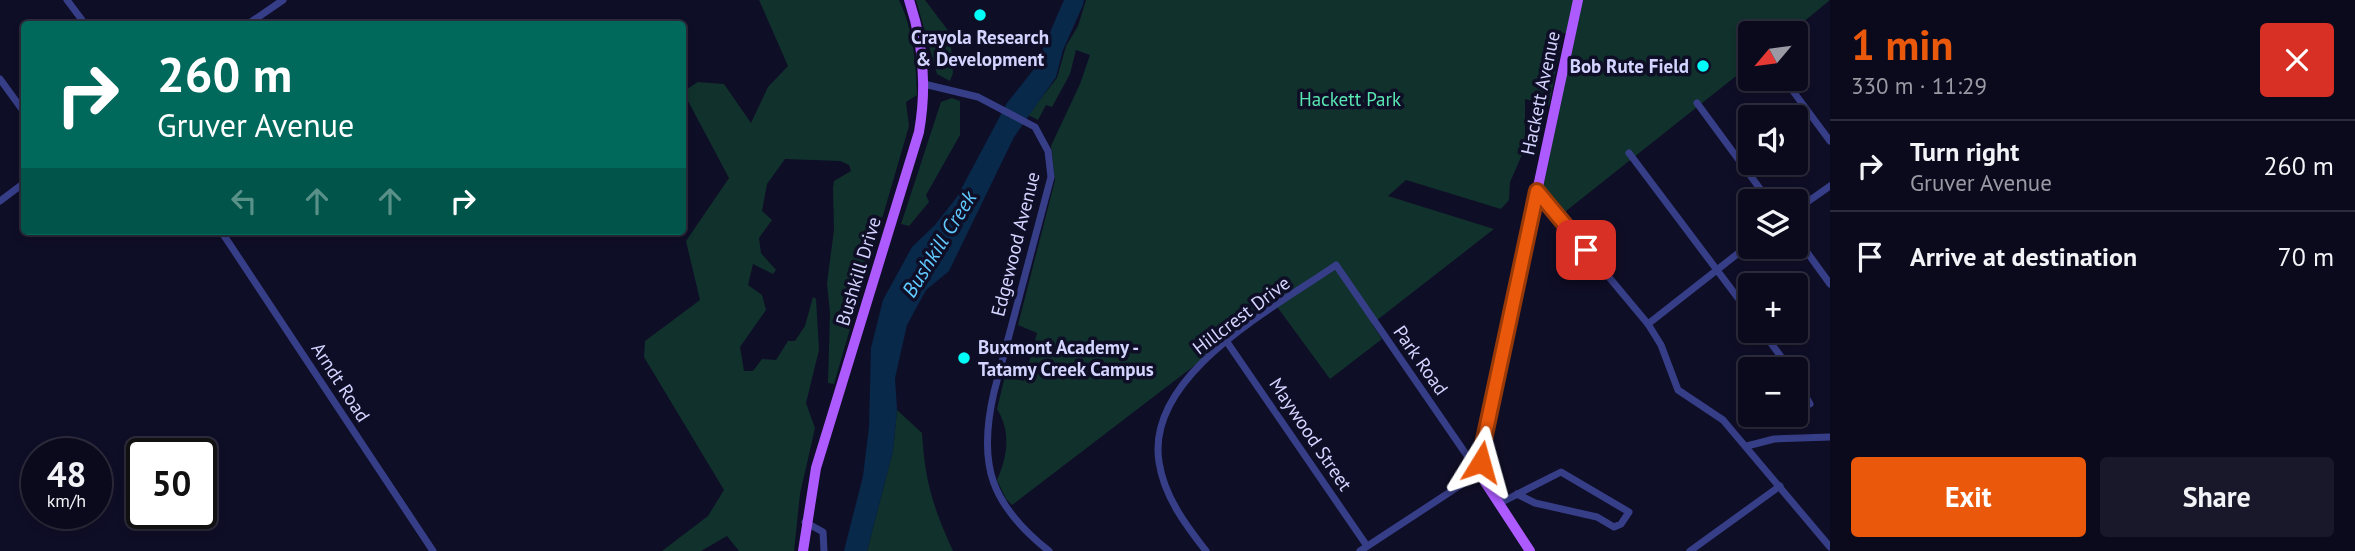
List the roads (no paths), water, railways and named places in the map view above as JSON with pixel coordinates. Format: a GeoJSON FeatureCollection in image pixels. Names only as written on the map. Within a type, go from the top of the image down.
{"type":"FeatureCollection","features":[{"type":"Feature","properties":{"kind":"main road","name":"Bushkill Drive"},"geometry":{"type":"LineString","coordinates":[[803,551],[805,522],[820,454],[915,145],[924,84],[920,40],[909,0]]}},
{"type":"Feature","properties":{"kind":"main road","name":"Hackett Avenue"},"geometry":{"type":"LineString","coordinates":[[1482,471],[1482,449],[1578,0]]}},
{"type":"Feature","properties":{"kind":"main road"},"geometry":{"type":"LineString","coordinates":[[1482,471],[1498,504],[1530,551]]}},
{"type":"Feature","properties":{"kind":"street"},"geometry":{"type":"LineString","coordinates":[[67,0],[83,21]]}},
{"type":"Feature","properties":{"kind":"street"},"geometry":{"type":"LineString","coordinates":[[252,21],[283,0]]}},
{"type":"Feature","properties":{"kind":"street"},"geometry":{"type":"LineString","coordinates":[[0,79],[21,108]]}},
{"type":"Feature","properties":{"kind":"street","name":"Edgewood Avenue"},"geometry":{"type":"LineString","coordinates":[[924,84],[970,94],[1035,127],[1048,151],[1051,177],[993,392],[989,412],[988,454],[997,494],[1007,512],[1049,551]]}},
{"type":"Feature","properties":{"kind":"street"},"geometry":{"type":"LineString","coordinates":[[1793,91],[1830,141]]}},
{"type":"Feature","properties":{"kind":"street"},"geometry":{"type":"LineString","coordinates":[[1697,103],[1760,189]]}},
{"type":"Feature","properties":{"kind":"street"},"geometry":{"type":"LineString","coordinates":[[1629,153],[1738,298]]}},
{"type":"Feature","properties":{"kind":"street"},"geometry":{"type":"LineString","coordinates":[[0,201],[21,185]]}},
{"type":"Feature","properties":{"kind":"street"},"geometry":{"type":"LineString","coordinates":[[1808,202],[1830,186]]}},
{"type":"Feature","properties":{"kind":"street"},"geometry":{"type":"LineString","coordinates":[[1537,191],[1648,324],[1661,345],[1678,390],[1723,420],[1830,547]]}},
{"type":"Feature","properties":{"kind":"street","name":"Arndt Road"},"geometry":{"type":"LineString","coordinates":[[224,235],[433,551]]}},
{"type":"Feature","properties":{"kind":"street"},"geometry":{"type":"LineString","coordinates":[[1648,324],[1738,253]]}},
{"type":"Feature","properties":{"kind":"street"},"geometry":{"type":"LineString","coordinates":[[1808,254],[1830,284]]}},
{"type":"Feature","properties":{"kind":"street","name":"Park Road"},"geometry":{"type":"LineString","coordinates":[[1336,265],[1468,457],[1482,471]]}},
{"type":"Feature","properties":{"kind":"street","name":"Hillcrest Drive"},"geometry":{"type":"LineString","coordinates":[[1206,551],[1175,507],[1164,484],[1158,460],[1160,429],[1178,388],[1201,363],[1227,342],[1336,265]]}},
{"type":"Feature","properties":{"kind":"street","name":"Maywood Street"},"geometry":{"type":"LineString","coordinates":[[1227,342],[1367,546]]}},
{"type":"Feature","properties":{"kind":"street"},"geometry":{"type":"LineString","coordinates":[[1808,400],[1810,404]]}},
{"type":"Feature","properties":{"kind":"street"},"geometry":{"type":"LineString","coordinates":[[1747,446],[1774,439],[1830,437]]}},
{"type":"Feature","properties":{"kind":"street"},"geometry":{"type":"LineString","coordinates":[[1360,551],[1482,471]]}},
{"type":"Feature","properties":{"kind":"street"},"geometry":{"type":"LineString","coordinates":[[1498,504],[1517,494],[1561,472],[1627,509],[1627,516],[1614,527],[1597,517],[1543,506],[1517,494]]}},
{"type":"Feature","properties":{"kind":"street"},"geometry":{"type":"LineString","coordinates":[[1690,551],[1780,486]]}},
{"type":"Feature","properties":{"kind":"street"},"geometry":{"type":"LineString","coordinates":[[805,522],[823,531],[824,551]]}},
{"type":"Feature","properties":{"kind":"water","name":"Bushkill Creek"},"geometry":{"type":"Polygon","coordinates":[[[1064,0],[1084,0],[1063,50],[1056,77],[1014,137],[949,271],[926,290],[907,325],[895,378],[897,410],[893,451],[867,551],[844,551],[863,476],[869,427],[871,348],[883,300],[912,247],[935,225],[957,197],[1007,103],[1034,69],[1064,0]]]}},
{"type":"Feature","properties":{"kind":"place","name":"Crayola Research & Development"},"geometry":{"type":"Point","coordinates":[980,15]}},
{"type":"Feature","properties":{"kind":"place","name":"Bob Rute Field"},"geometry":{"type":"Point","coordinates":[1703,66]}},
{"type":"Feature","properties":{"kind":"place","name":"Buxmont Academy - Tatamy Creek Campus"},"geometry":{"type":"Point","coordinates":[964,358]}},
{"type":"Feature","properties":{"kind":"park label","name":"Hackett Park"},"geometry":{"type":"Point","coordinates":[1350,99]}}]}
